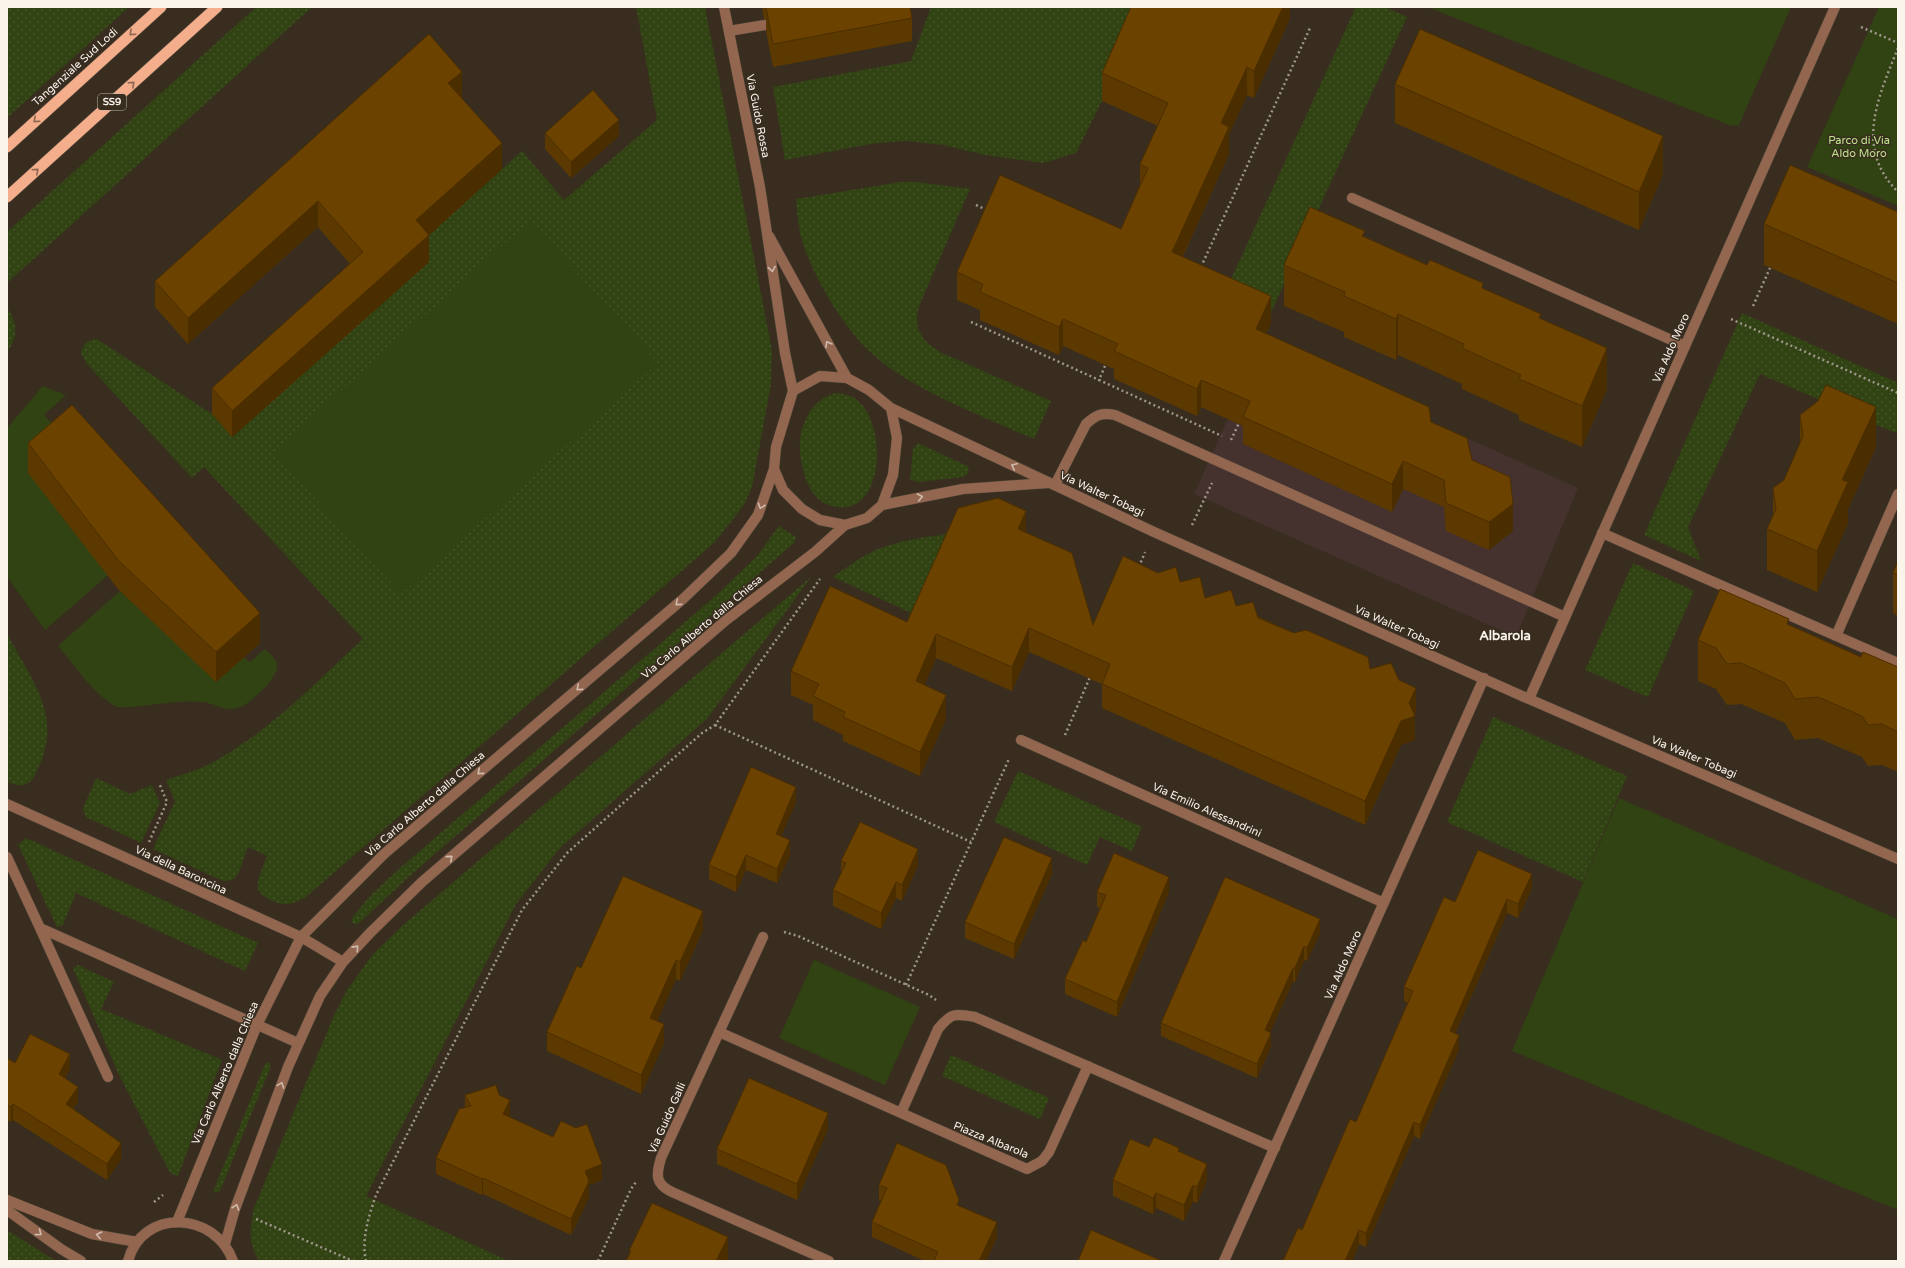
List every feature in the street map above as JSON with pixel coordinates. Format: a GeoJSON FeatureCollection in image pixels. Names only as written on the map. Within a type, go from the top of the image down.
{"type":"FeatureCollection","features":[{"type":"Feature","properties":{"kind":"highway","name":"Tangenziale Sud Lodi"},"geometry":{"type":"LineString","coordinates":[[7,146],[161,7]]}},
{"type":"Feature","properties":{"kind":"highway","name":"SS9"},"geometry":{"type":"LineString","coordinates":[[7,197],[217,7]]}},
{"type":"Feature","properties":{"kind":"street","name":"Via Guido Rossa"},"geometry":{"type":"LineString","coordinates":[[724,7],[760,187],[785,353],[793,391]]}},
{"type":"Feature","properties":{"kind":"street","name":"Via Aldo Moro"},"geometry":{"type":"LineString","coordinates":[[1529,699],[1835,7]]}},
{"type":"Feature","properties":{"kind":"street"},"geometry":{"type":"LineString","coordinates":[[729,31],[765,25]]}},
{"type":"Feature","properties":{"kind":"street"},"geometry":{"type":"LineString","coordinates":[[1352,198],[1685,346]]}},
{"type":"Feature","properties":{"kind":"street","name":"Via Guido Rossa"},"geometry":{"type":"LineString","coordinates":[[766,230],[847,378]]}},
{"type":"Feature","properties":{"kind":"street"},"geometry":{"type":"LineString","coordinates":[[820,376],[847,378],[870,390],[891,408],[897,438],[893,476],[882,505],[867,518],[845,525],[820,520],[802,509],[783,490],[774,469],[776,447],[793,391],[820,376]]}},
{"type":"Feature","properties":{"kind":"street","name":"Via Walter Tobagi"},"geometry":{"type":"LineString","coordinates":[[891,408],[1154,532],[1529,699],[1898,858]]}},
{"type":"Feature","properties":{"kind":"street"},"geometry":{"type":"LineString","coordinates":[[882,505],[963,489],[1053,484],[1086,424],[1094,417],[1105,413],[1115,415],[1565,617]]}},
{"type":"Feature","properties":{"kind":"street","name":"Via Carlo Alberto dalla Chiesa"},"geometry":{"type":"LineString","coordinates":[[177,1222],[257,1025],[301,937],[384,854],[683,599],[731,553],[758,515],[774,469]]}},
{"type":"Feature","properties":{"kind":"street"},"geometry":{"type":"LineString","coordinates":[[1836,636],[1898,494]]}},
{"type":"Feature","properties":{"kind":"street","name":"Via Carlo Alberto dalla Chiesa"},"geometry":{"type":"LineString","coordinates":[[225,1244],[235,1210],[298,1043],[320,996],[343,962],[370,933],[428,877],[725,621],[815,552],[845,525]]}},
{"type":"Feature","properties":{"kind":"street"},"geometry":{"type":"LineString","coordinates":[[1602,533],[1898,663]]}},
{"type":"Feature","properties":{"kind":"street","name":"Via Aldo Moro"},"geometry":{"type":"LineString","coordinates":[[1224,1261],[1484,678]]}},
{"type":"Feature","properties":{"kind":"street","name":"Via Emilio Alessandrini"},"geometry":{"type":"LineString","coordinates":[[1021,740],[1384,903]]}},
{"type":"Feature","properties":{"kind":"street","name":"Via della Baroncina"},"geometry":{"type":"LineString","coordinates":[[7,804],[301,937],[343,962]]}},
{"type":"Feature","properties":{"kind":"street"},"geometry":{"type":"LineString","coordinates":[[7,857],[108,1076]]}},
{"type":"Feature","properties":{"kind":"street"},"geometry":{"type":"LineString","coordinates":[[40,928],[298,1043]]}},
{"type":"Feature","properties":{"kind":"street","name":"Via Guido Galli"},"geometry":{"type":"LineString","coordinates":[[657,1175],[661,1158],[763,937]]}},
{"type":"Feature","properties":{"kind":"street"},"geometry":{"type":"LineString","coordinates":[[901,1113],[938,1029],[947,1017],[959,1014],[975,1017],[1275,1148]]}},
{"type":"Feature","properties":{"kind":"street","name":"Piazza Albarola"},"geometry":{"type":"LineString","coordinates":[[719,1032],[1027,1169],[1042,1161],[1049,1152],[1088,1066]]}},
{"type":"Feature","properties":{"kind":"street"},"geometry":{"type":"LineString","coordinates":[[657,1175],[663,1188],[829,1261]]}},
{"type":"Feature","properties":{"kind":"street"},"geometry":{"type":"LineString","coordinates":[[7,1200],[92,1234],[137,1242]]}},
{"type":"Feature","properties":{"kind":"street"},"geometry":{"type":"LineString","coordinates":[[7,1210],[61,1249],[81,1261]]}},
{"type":"Feature","properties":{"kind":"street"},"geometry":{"type":"LineString","coordinates":[[128,1261],[137,1242],[155,1228],[177,1222],[195,1224],[211,1232],[225,1244],[233,1261]]}},
{"type":"Feature","properties":{"kind":"path"},"geometry":{"type":"LineString","coordinates":[[1861,27],[1898,43]]}},
{"type":"Feature","properties":{"kind":"path"},"geometry":{"type":"LineString","coordinates":[[1200,270],[1310,28]]}},
{"type":"Feature","properties":{"kind":"path"},"geometry":{"type":"LineString","coordinates":[[1898,48],[1878,105],[1872,131],[1873,147],[1877,162],[1887,180],[1898,192]]}},
{"type":"Feature","properties":{"kind":"path"},"geometry":{"type":"LineString","coordinates":[[976,205],[991,212]]}},
{"type":"Feature","properties":{"kind":"path"},"geometry":{"type":"LineString","coordinates":[[1753,306],[1770,268]]}},
{"type":"Feature","properties":{"kind":"path"},"geometry":{"type":"LineString","coordinates":[[1731,319],[1898,393]]}},
{"type":"Feature","properties":{"kind":"path"},"geometry":{"type":"LineString","coordinates":[[971,322],[1099,380]]}},
{"type":"Feature","properties":{"kind":"path"},"geometry":{"type":"LineString","coordinates":[[1232,440],[1241,418]]}},
{"type":"Feature","properties":{"kind":"path"},"geometry":{"type":"LineString","coordinates":[[1137,571],[1154,532]]}},
{"type":"Feature","properties":{"kind":"path"},"geometry":{"type":"LineString","coordinates":[[366,1261],[365,1236],[370,1211],[376,1195],[522,910],[567,853],[702,733],[715,725],[824,573],[815,552]]}},
{"type":"Feature","properties":{"kind":"path"},"geometry":{"type":"LineString","coordinates":[[1056,756],[1091,676]]}},
{"type":"Feature","properties":{"kind":"path"},"geometry":{"type":"LineString","coordinates":[[715,725],[971,842]]}},
{"type":"Feature","properties":{"kind":"path"},"geometry":{"type":"LineString","coordinates":[[906,985],[1007,764],[1021,740]]}},
{"type":"Feature","properties":{"kind":"path"},"geometry":{"type":"LineString","coordinates":[[139,864],[167,802],[159,783]]}},
{"type":"Feature","properties":{"kind":"path"},"geometry":{"type":"LineString","coordinates":[[763,937],[773,932],[784,932],[798,936],[936,1000],[947,1017]]}},
{"type":"Feature","properties":{"kind":"path"},"geometry":{"type":"LineString","coordinates":[[598,1261],[631,1189],[641,1179],[647,1176],[657,1175]]}},
{"type":"Feature","properties":{"kind":"shaded area"},"geometry":{"type":"Polygon","coordinates":[[[1261,345],[1578,488],[1516,637],[1194,494],[1261,345]]]}},
{"type":"Feature","properties":{"kind":"green space"},"geometry":{"type":"Polygon","coordinates":[[[7,7],[129,7],[7,118],[7,7]]]}},
{"type":"Feature","properties":{"kind":"green space"},"geometry":{"type":"Polygon","coordinates":[[[256,7],[312,7],[7,283],[7,232],[256,7]]]}},
{"type":"Feature","properties":{"kind":"green space"},"geometry":{"type":"Polygon","coordinates":[[[636,7],[705,7],[772,350],[771,384],[752,487],[744,505],[715,542],[306,897],[293,903],[285,904],[271,900],[263,895],[258,889],[258,885],[259,877],[267,856],[248,847],[238,874],[235,878],[228,881],[223,881],[153,849],[175,801],[166,780],[209,764],[241,745],[296,702],[363,639],[204,467],[192,478],[87,364],[81,353],[83,347],[88,341],[97,339],[212,414],[233,437],[422,241],[522,151],[564,200],[657,120],[636,7]]]}},
{"type":"Feature","properties":{"kind":"green space"},"geometry":{"type":"Polygon","coordinates":[[[931,7],[1144,7],[1102,101],[1076,153],[1043,163],[985,155],[943,145],[907,141],[876,143],[785,160],[773,87],[911,61],[931,7]]]}},
{"type":"Feature","properties":{"kind":"green space"},"geometry":{"type":"Polygon","coordinates":[[[1356,7],[1386,7],[1407,17],[1267,321],[1221,301],[1356,7]]]}},
{"type":"Feature","properties":{"kind":"green space"},"geometry":{"type":"Polygon","coordinates":[[[1427,7],[1791,7],[1739,125],[1732,126],[1427,7]]]}},
{"type":"Feature","properties":{"kind":"green space","name":"Parco di Via Aldo Moro"},"geometry":{"type":"Polygon","coordinates":[[[1879,7],[1898,7],[1898,206],[1807,167],[1879,7]]]}},
{"type":"Feature","properties":{"kind":"green space"},"geometry":{"type":"Polygon","coordinates":[[[901,182],[916,182],[970,189],[919,306],[917,318],[918,328],[923,338],[940,352],[1051,401],[1034,439],[924,389],[884,364],[857,339],[837,311],[818,279],[804,248],[800,233],[796,199],[901,182]]]}},
{"type":"Feature","properties":{"kind":"green space"},"geometry":{"type":"Polygon","coordinates":[[[530,221],[658,363],[401,594],[273,452],[530,221]]]}},
{"type":"Feature","properties":{"kind":"green space"},"geometry":{"type":"Polygon","coordinates":[[[7,308],[15,325],[15,335],[7,352],[7,308]]]}},
{"type":"Feature","properties":{"kind":"green space"},"geometry":{"type":"Polygon","coordinates":[[[1742,313],[1898,383],[1898,434],[1760,374],[1688,527],[1701,561],[1644,535],[1742,313]]]}},
{"type":"Feature","properties":{"kind":"green space"},"geometry":{"type":"Polygon","coordinates":[[[43,386],[66,395],[44,415],[57,429],[107,576],[45,630],[7,577],[7,428],[43,386]]]}},
{"type":"Feature","properties":{"kind":"green space"},"geometry":{"type":"Polygon","coordinates":[[[836,393],[853,397],[868,413],[874,430],[877,450],[876,470],[871,487],[861,500],[847,507],[829,505],[818,499],[805,477],[800,454],[802,432],[810,412],[825,397],[836,393]]]}},
{"type":"Feature","properties":{"kind":"green space"},"geometry":{"type":"Polygon","coordinates":[[[918,443],[965,465],[968,467],[969,472],[964,477],[918,482],[910,480],[913,449],[918,443]]]}},
{"type":"Feature","properties":{"kind":"green space"},"geometry":{"type":"Polygon","coordinates":[[[779,526],[796,537],[794,543],[413,873],[358,924],[354,924],[351,921],[370,896],[400,868],[720,592],[757,556],[779,526]]]}},
{"type":"Feature","properties":{"kind":"green space"},"geometry":{"type":"Polygon","coordinates":[[[958,532],[920,617],[833,577],[864,556],[886,546],[958,532]]]}},
{"type":"Feature","properties":{"kind":"green space"},"geometry":{"type":"Polygon","coordinates":[[[1633,563],[1694,591],[1648,697],[1585,670],[1633,563]]]}},
{"type":"Feature","properties":{"kind":"green space"},"geometry":{"type":"Polygon","coordinates":[[[811,577],[707,719],[560,848],[516,904],[366,1196],[509,1261],[260,1261],[251,1242],[251,1222],[254,1208],[335,1013],[347,990],[373,954],[402,926],[811,577]]]}},
{"type":"Feature","properties":{"kind":"green space"},"geometry":{"type":"Polygon","coordinates":[[[120,591],[216,681],[244,657],[250,662],[265,649],[275,660],[277,665],[273,677],[256,697],[243,706],[234,709],[191,701],[128,707],[117,707],[108,702],[93,688],[58,646],[120,591]]]}},
{"type":"Feature","properties":{"kind":"green space"},"geometry":{"type":"Polygon","coordinates":[[[7,634],[36,686],[46,719],[47,736],[44,755],[35,775],[29,782],[23,785],[15,785],[7,782],[7,634]]]}},
{"type":"Feature","properties":{"kind":"green space"},"geometry":{"type":"Polygon","coordinates":[[[1493,717],[1627,776],[1583,882],[1447,822],[1493,717]]]}},
{"type":"Feature","properties":{"kind":"green space"},"geometry":{"type":"Polygon","coordinates":[[[1018,771],[1142,827],[1132,851],[1100,837],[1087,865],[994,822],[1018,771]]]}},
{"type":"Feature","properties":{"kind":"green space"},"geometry":{"type":"Polygon","coordinates":[[[96,778],[130,794],[152,785],[160,803],[141,843],[86,817],[83,810],[84,806],[96,778]]]}},
{"type":"Feature","properties":{"kind":"green space"},"geometry":{"type":"Polygon","coordinates":[[[1619,798],[1898,919],[1898,1210],[1512,1051],[1619,798]]]}},
{"type":"Feature","properties":{"kind":"green space"},"geometry":{"type":"Polygon","coordinates":[[[26,838],[258,943],[245,971],[76,893],[63,925],[57,927],[18,845],[26,838]]]}},
{"type":"Feature","properties":{"kind":"green space"},"geometry":{"type":"Polygon","coordinates":[[[814,960],[920,1007],[885,1085],[779,1038],[814,960]]]}},
{"type":"Feature","properties":{"kind":"green space"},"geometry":{"type":"Polygon","coordinates":[[[78,965],[114,982],[101,1009],[222,1060],[178,1176],[170,1173],[119,1075],[73,968],[78,965]]]}},
{"type":"Feature","properties":{"kind":"green space"},"geometry":{"type":"Polygon","coordinates":[[[951,1055],[1049,1098],[1040,1119],[942,1076],[951,1055]]]}},
{"type":"Feature","properties":{"kind":"green space"},"geometry":{"type":"Polygon","coordinates":[[[266,1062],[271,1066],[220,1191],[215,1193],[214,1189],[266,1062]]]}},
{"type":"Feature","properties":{"kind":"green space"},"geometry":{"type":"Polygon","coordinates":[[[7,1230],[56,1261],[7,1261],[7,1230]]]}},
{"type":"Feature","properties":{"kind":"building"},"geometry":{"type":"Polygon","coordinates":[[[910,7],[912,18],[773,44],[766,8],[910,7]]]}},
{"type":"Feature","properties":{"kind":"building"},"geometry":{"type":"Polygon","coordinates":[[[1131,7],[1283,7],[1254,71],[1247,67],[1221,123],[1229,127],[1172,252],[1271,296],[1256,329],[1429,407],[1431,422],[1467,438],[1472,460],[1510,477],[1513,504],[1489,522],[1446,503],[1444,480],[1403,461],[1392,484],[1243,417],[1250,401],[1201,380],[1197,389],[1114,351],[1118,344],[1063,319],[1059,327],[980,292],[983,284],[957,272],[1000,175],[1121,229],[1148,168],[1140,164],[1168,103],[1102,73],[1131,7]]]}},
{"type":"Feature","properties":{"kind":"building"},"geometry":{"type":"Polygon","coordinates":[[[1420,29],[1663,136],[1639,192],[1395,84],[1420,29]]]}},
{"type":"Feature","properties":{"kind":"building"},"geometry":{"type":"Polygon","coordinates":[[[429,34],[462,72],[448,83],[502,143],[416,220],[429,235],[232,411],[212,388],[363,252],[318,201],[188,318],[155,281],[429,34]]]}},
{"type":"Feature","properties":{"kind":"building"},"geometry":{"type":"Polygon","coordinates":[[[593,90],[619,120],[571,162],[545,133],[593,90]]]}},
{"type":"Feature","properties":{"kind":"building"},"geometry":{"type":"Polygon","coordinates":[[[1790,165],[1898,212],[1898,283],[1764,224],[1790,165]]]}},
{"type":"Feature","properties":{"kind":"building"},"geometry":{"type":"Polygon","coordinates":[[[1310,207],[1365,231],[1362,236],[1427,265],[1430,260],[1483,283],[1482,288],[1541,314],[1539,318],[1607,348],[1582,406],[1519,379],[1521,375],[1462,348],[1464,344],[1398,314],[1396,319],[1344,296],[1345,292],[1284,265],[1310,207]]]}},
{"type":"Feature","properties":{"kind":"building"},"geometry":{"type":"Polygon","coordinates":[[[1826,385],[1876,407],[1842,480],[1848,482],[1817,551],[1767,529],[1776,509],[1773,488],[1784,480],[1803,436],[1800,415],[1818,401],[1826,385]]]}},
{"type":"Feature","properties":{"kind":"building"},"geometry":{"type":"Polygon","coordinates":[[[72,405],[260,613],[216,652],[118,560],[28,443],[72,405]]]}},
{"type":"Feature","properties":{"kind":"building"},"geometry":{"type":"Polygon","coordinates":[[[998,498],[1026,511],[1018,529],[1072,553],[1093,625],[1123,556],[1158,573],[1176,567],[1180,582],[1200,577],[1205,598],[1231,590],[1236,606],[1253,602],[1258,618],[1294,633],[1306,630],[1368,657],[1370,669],[1391,663],[1399,680],[1416,688],[1409,703],[1415,716],[1401,721],[1365,801],[1102,684],[1110,664],[1029,628],[1012,667],[936,634],[916,681],[946,695],[920,752],[843,717],[845,712],[813,696],[819,684],[791,671],[830,586],[907,622],[958,508],[998,498]]]}},
{"type":"Feature","properties":{"kind":"building"},"geometry":{"type":"Polygon","coordinates":[[[1898,561],[1898,575],[1893,573],[1898,561]]]}},
{"type":"Feature","properties":{"kind":"building"},"geometry":{"type":"Polygon","coordinates":[[[1720,589],[1789,619],[1787,624],[1861,657],[1863,652],[1898,667],[1898,732],[1882,724],[1868,725],[1862,716],[1818,697],[1795,699],[1785,683],[1741,663],[1727,664],[1716,648],[1698,640],[1720,589]]]}},
{"type":"Feature","properties":{"kind":"building"},"geometry":{"type":"Polygon","coordinates":[[[751,767],[796,787],[776,834],[790,840],[777,869],[746,855],[736,877],[709,865],[751,767]]]}},
{"type":"Feature","properties":{"kind":"building"},"geometry":{"type":"Polygon","coordinates":[[[860,822],[918,849],[902,885],[896,882],[881,913],[833,890],[846,863],[841,861],[860,822]]]}},
{"type":"Feature","properties":{"kind":"building"},"geometry":{"type":"Polygon","coordinates":[[[1004,837],[1052,858],[1014,944],[965,922],[1004,837]]]}},
{"type":"Feature","properties":{"kind":"building"},"geometry":{"type":"Polygon","coordinates":[[[1478,850],[1532,874],[1518,904],[1507,899],[1450,1031],[1459,1035],[1420,1125],[1414,1122],[1366,1233],[1359,1230],[1345,1261],[1283,1261],[1298,1228],[1302,1230],[1350,1119],[1356,1122],[1413,991],[1404,987],[1444,897],[1455,902],[1478,850]]]}},
{"type":"Feature","properties":{"kind":"building"},"geometry":{"type":"Polygon","coordinates":[[[1114,853],[1169,877],[1117,1002],[1065,979],[1083,940],[1086,942],[1106,895],[1097,892],[1114,853]]]}},
{"type":"Feature","properties":{"kind":"building"},"geometry":{"type":"Polygon","coordinates":[[[623,876],[703,911],[680,962],[676,960],[650,1018],[664,1024],[641,1075],[547,1032],[577,966],[581,968],[623,876]]]}},
{"type":"Feature","properties":{"kind":"building"},"geometry":{"type":"Polygon","coordinates":[[[1225,877],[1320,919],[1307,948],[1304,946],[1295,968],[1293,968],[1265,1030],[1271,1033],[1257,1064],[1161,1023],[1225,877]]]}},
{"type":"Feature","properties":{"kind":"building"},"geometry":{"type":"Polygon","coordinates":[[[30,1034],[70,1054],[59,1074],[78,1087],[66,1104],[121,1143],[107,1164],[13,1104],[11,1107],[7,1105],[7,1058],[15,1063],[30,1034]]]}},
{"type":"Feature","properties":{"kind":"building"},"geometry":{"type":"Polygon","coordinates":[[[749,1078],[828,1113],[797,1184],[717,1149],[749,1078]]]}},
{"type":"Feature","properties":{"kind":"building"},"geometry":{"type":"Polygon","coordinates":[[[496,1085],[499,1095],[510,1100],[503,1114],[553,1137],[561,1121],[576,1128],[587,1124],[602,1164],[585,1171],[589,1181],[571,1219],[436,1158],[459,1109],[471,1106],[465,1095],[496,1085]]]}},
{"type":"Feature","properties":{"kind":"building"},"geometry":{"type":"Polygon","coordinates":[[[1154,1137],[1179,1148],[1178,1151],[1207,1164],[1197,1187],[1193,1185],[1184,1205],[1156,1193],[1153,1198],[1113,1180],[1130,1139],[1149,1147],[1154,1137]]]}},
{"type":"Feature","properties":{"kind":"building"},"geometry":{"type":"Polygon","coordinates":[[[897,1143],[946,1165],[959,1200],[957,1205],[997,1222],[979,1261],[934,1261],[938,1252],[872,1222],[887,1188],[879,1185],[897,1143]]]}},
{"type":"Feature","properties":{"kind":"building"},"geometry":{"type":"Polygon","coordinates":[[[652,1203],[728,1237],[716,1261],[626,1261],[631,1251],[629,1251],[652,1203]]]}},
{"type":"Feature","properties":{"kind":"building"},"geometry":{"type":"Polygon","coordinates":[[[1091,1230],[1162,1261],[1078,1261],[1091,1230]]]}},
{"type":"Feature","properties":{"kind":"district","name":"Albarola"},"geometry":{"type":"Point","coordinates":[1505,636]}}]}
